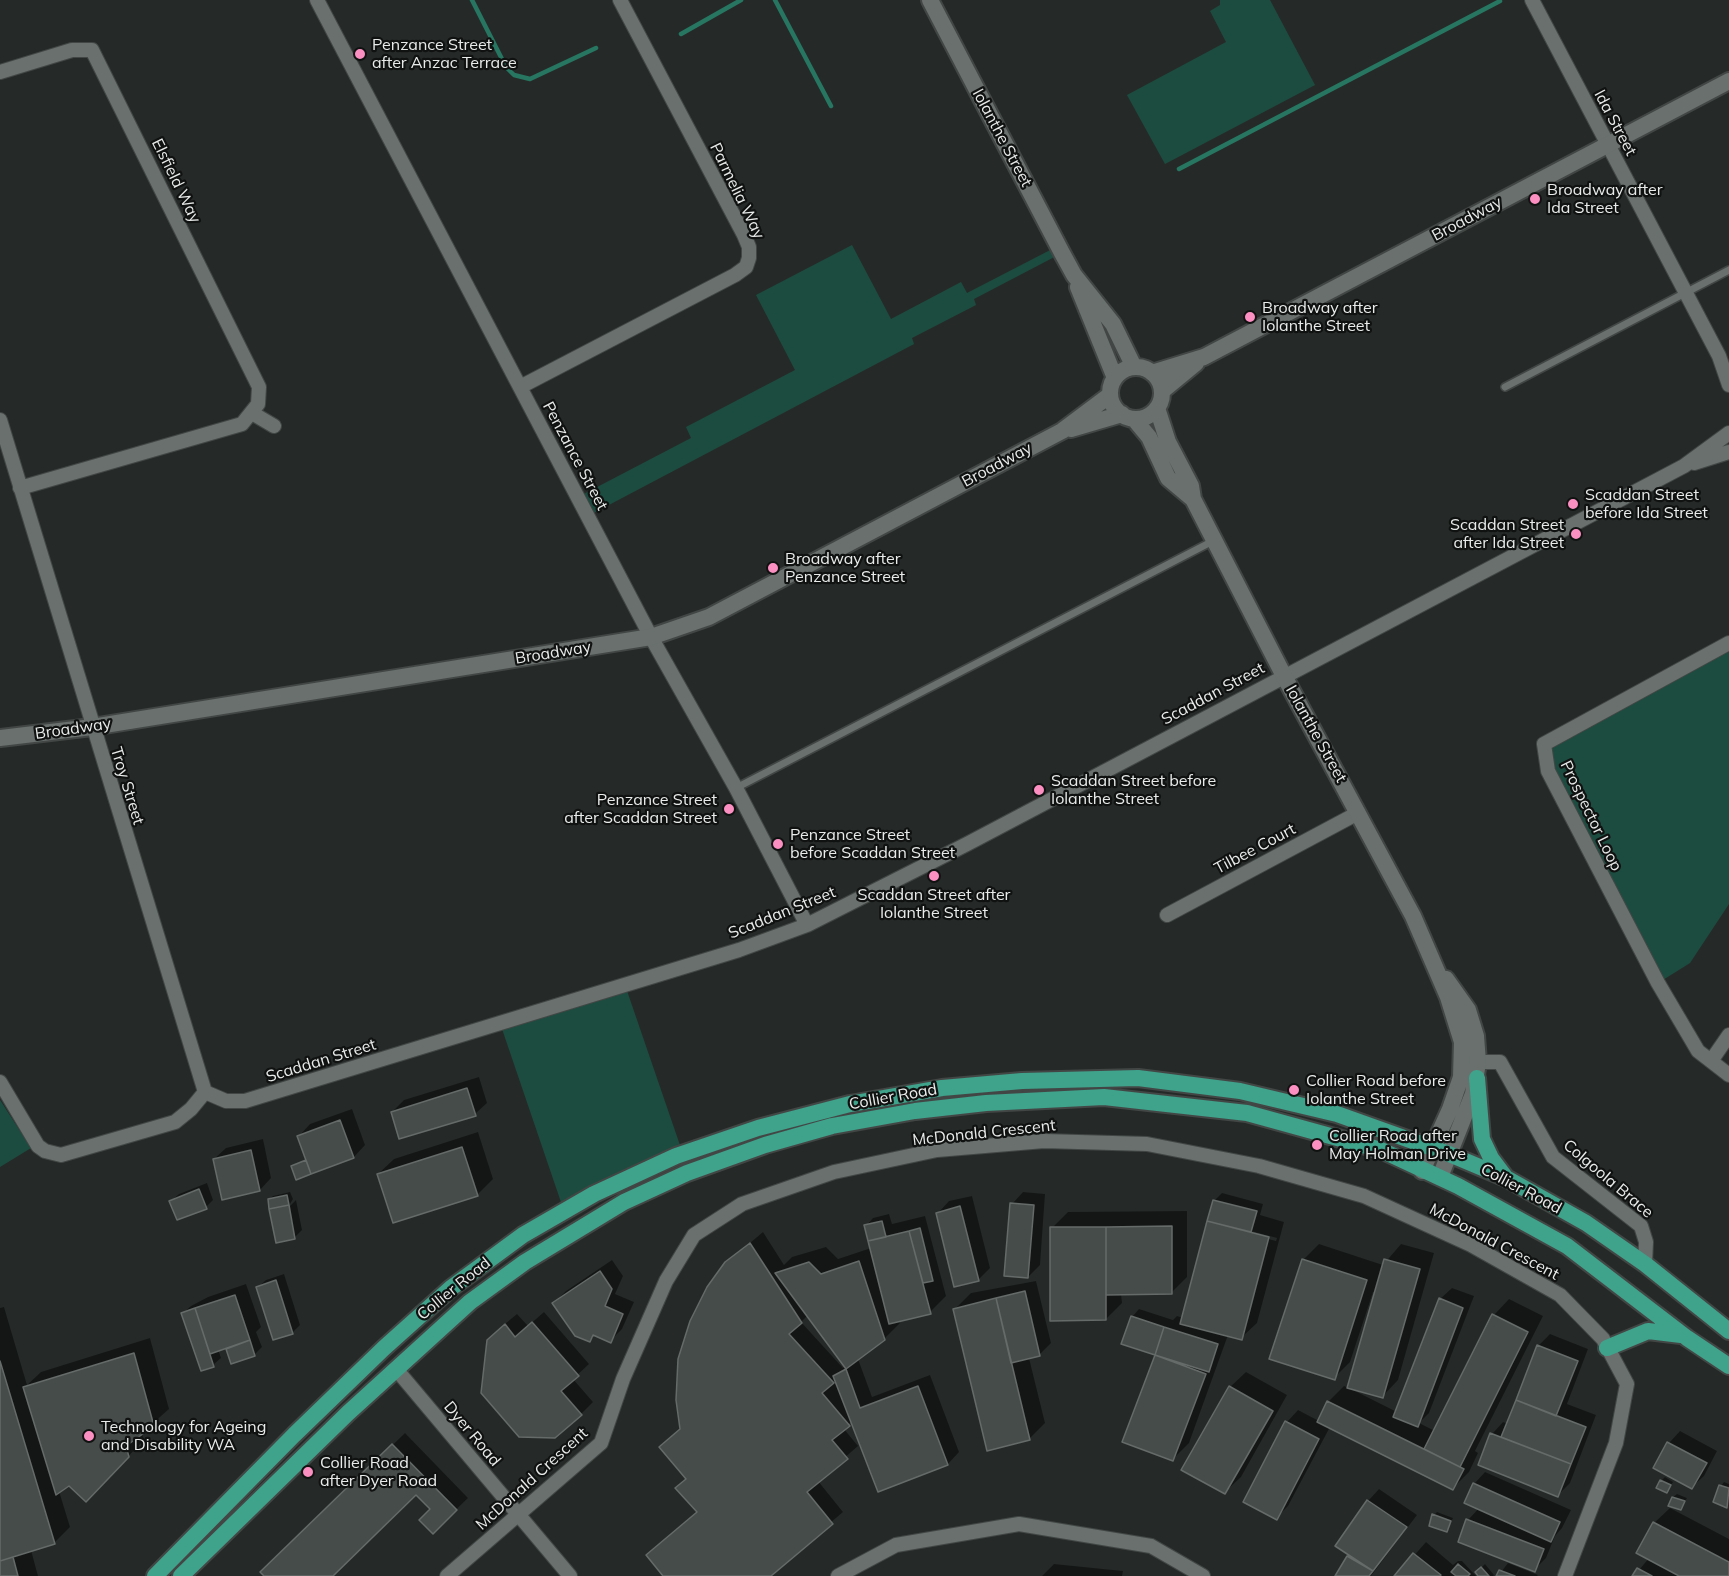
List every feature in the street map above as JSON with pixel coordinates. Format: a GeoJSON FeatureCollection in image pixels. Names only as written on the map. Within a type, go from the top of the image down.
{"type":"FeatureCollection","features":[{"type":"Feature","properties":{"kind":"main road"},"geometry":{"type":"LineString","coordinates":[[1473,1068],[1482,1139],[1491,1158],[1506,1178]]}},
{"type":"Feature","properties":{"kind":"main road","name":"Collier Road"},"geometry":{"type":"LineString","coordinates":[[155,1576],[302,1427],[384,1348],[460,1282],[524,1235],[594,1194],[676,1156],[758,1128],[850,1104],[942,1088],[1022,1081],[1138,1078],[1240,1091],[1337,1114],[1449,1154],[1506,1178],[1586,1223],[1645,1264],[1729,1331]]}},
{"type":"Feature","properties":{"kind":"main road","name":"Collier Road"},"geometry":{"type":"LineString","coordinates":[[181,1576],[470,1302],[525,1262],[624,1202],[687,1173],[765,1145],[832,1126],[915,1111],[986,1102],[1104,1097],[1247,1113],[1381,1150],[1422,1171],[1440,1177],[1567,1246],[1687,1338],[1729,1366]]}},
{"type":"Feature","properties":{"kind":"main road"},"geometry":{"type":"LineString","coordinates":[[1607,1348],[1647,1331],[1662,1331],[1687,1338]]}},
{"type":"Feature","properties":{"kind":"street","name":"Penzance Street"},"geometry":{"type":"LineString","coordinates":[[317,0],[651,637],[736,788],[807,925]]}},
{"type":"Feature","properties":{"kind":"street","name":"Parmelia Way"},"geometry":{"type":"LineString","coordinates":[[520,387],[735,275],[746,267],[749,258],[749,247],[744,235],[620,0]]}},
{"type":"Feature","properties":{"kind":"street","name":"Iolanthe Street"},"geometry":{"type":"LineString","coordinates":[[930,0],[1074,275],[1115,378]]}},
{"type":"Feature","properties":{"kind":"street","name":"Ida Street"},"geometry":{"type":"LineString","coordinates":[[1532,0],[1719,356],[1729,385]]}},
{"type":"Feature","properties":{"kind":"street","name":"Elsfield Way"},"geometry":{"type":"LineString","coordinates":[[0,72],[72,50],[92,50],[259,387],[258,404],[252,413]]}},
{"type":"Feature","properties":{"kind":"street","name":"Broadway"},"geometry":{"type":"LineString","coordinates":[[1152,373],[1204,357],[1729,81]]}},
{"type":"Feature","properties":{"kind":"street","name":"Iolanthe Street"},"geometry":{"type":"LineString","coordinates":[[1074,275],[1113,324],[1134,368]]}},
{"type":"Feature","properties":{"kind":"street","name":"Ida Street"},"geometry":{"type":"LineString","coordinates":[[1719,356],[1729,368]]}},
{"type":"Feature","properties":{"kind":"street","name":"Broadway"},"geometry":{"type":"LineString","coordinates":[[1162,391],[1204,357]]}},
{"type":"Feature","properties":{"kind":"street"},"geometry":{"type":"LineString","coordinates":[[1134,368],[1152,373],[1157,378],[1162,391],[1157,408],[1151,414],[1128,416],[1116,409],[1110,395],[1115,378],[1120,372],[1134,368]]}},
{"type":"Feature","properties":{"kind":"street","name":"Broadway"},"geometry":{"type":"LineString","coordinates":[[0,738],[92,727],[651,637],[708,617],[1062,431],[1110,395]]}},
{"type":"Feature","properties":{"kind":"street","name":"Iolanthe Street"},"geometry":{"type":"LineString","coordinates":[[1157,408],[1168,442],[1191,486],[1193,499],[1438,969],[1473,1068],[1449,1154],[1440,1177]]}},
{"type":"Feature","properties":{"kind":"street"},"geometry":{"type":"LineString","coordinates":[[20,488],[242,424],[252,413],[274,426]]}},
{"type":"Feature","properties":{"kind":"street","name":"Iolanthe Street"},"geometry":{"type":"LineString","coordinates":[[1128,416],[1149,437],[1168,478],[1193,499]]}},
{"type":"Feature","properties":{"kind":"street","name":"Broadway"},"geometry":{"type":"LineString","coordinates":[[1062,431],[1128,416]]}},
{"type":"Feature","properties":{"kind":"street","name":"Troy Street"},"geometry":{"type":"LineString","coordinates":[[0,420],[205,1092]]}},
{"type":"Feature","properties":{"kind":"street","name":"Scaddan Street"},"geometry":{"type":"LineString","coordinates":[[205,1092],[226,1101],[245,1101],[739,950],[807,925],[967,844],[1684,466],[1729,433]]}},
{"type":"Feature","properties":{"kind":"street","name":"Scaddan Street"},"geometry":{"type":"LineString","coordinates":[[1684,466],[1729,452]]}},
{"type":"Feature","properties":{"kind":"street","name":"Prospector Loop"},"geometry":{"type":"LineString","coordinates":[[1729,643],[1544,744],[1548,771],[1658,983],[1698,1051],[1729,1075]]}},
{"type":"Feature","properties":{"kind":"street","name":"Tilbee Court"},"geometry":{"type":"LineString","coordinates":[[1167,915],[1358,813]]}},
{"type":"Feature","properties":{"kind":"street"},"geometry":{"type":"LineString","coordinates":[[1711,1061],[1729,1035]]}},
{"type":"Feature","properties":{"kind":"street","name":"Colgoola Brace"},"geometry":{"type":"LineString","coordinates":[[1473,1068],[1500,1062],[1553,1157],[1641,1226],[1646,1242],[1645,1264]]}},
{"type":"Feature","properties":{"kind":"street","name":"Iolanthe Street"},"geometry":{"type":"LineString","coordinates":[[1422,1171],[1450,1109],[1473,1068]]}},
{"type":"Feature","properties":{"kind":"street"},"geometry":{"type":"LineString","coordinates":[[0,1083],[38,1146],[45,1151],[61,1155],[175,1122],[191,1109],[205,1092]]}},
{"type":"Feature","properties":{"kind":"street","name":"McDonald Crescent"},"geometry":{"type":"LineString","coordinates":[[447,1576],[601,1443],[622,1379],[666,1281],[694,1235],[742,1204],[824,1175],[937,1150],[1044,1141],[1147,1144],[1259,1166],[1364,1196],[1471,1245],[1560,1295],[1603,1339],[1627,1384],[1616,1443],[1565,1576]]}},
{"type":"Feature","properties":{"kind":"street","name":"Dyer Road"},"geometry":{"type":"LineString","coordinates":[[396,1370],[570,1576]]}},
{"type":"Feature","properties":{"kind":"street"},"geometry":{"type":"LineString","coordinates":[[838,1576],[896,1545],[1019,1524],[1151,1546],[1203,1576]]}},
{"type":"Feature","properties":{"kind":"lane"},"geometry":{"type":"LineString","coordinates":[[1505,387],[1729,270]]}},
{"type":"Feature","properties":{"kind":"lane"},"geometry":{"type":"LineString","coordinates":[[736,788],[1215,539]]}},
{"type":"Feature","properties":{"kind":"green space"},"geometry":{"type":"Polygon","coordinates":[[[1220,0],[1270,0],[1315,85],[1165,164],[1127,95],[1226,42],[1210,11],[1220,5],[1220,0]]]}},
{"type":"Feature","properties":{"kind":"green space"},"geometry":{"type":"Polygon","coordinates":[[[852,245],[891,319],[961,282],[967,293],[1058,246],[1062,253],[974,299],[976,305],[912,338],[914,344],[588,516],[578,497],[691,438],[686,427],[795,370],[756,295],[852,245]]]}},
{"type":"Feature","properties":{"kind":"green space"},"geometry":{"type":"Polygon","coordinates":[[[1729,643],[1729,904],[1690,963],[1658,983],[1548,771],[1544,744],[1729,643]]]}},
{"type":"Feature","properties":{"kind":"green space"},"geometry":{"type":"Polygon","coordinates":[[[625,985],[683,1154],[564,1211],[500,1023],[625,985]]]}},
{"type":"Feature","properties":{"kind":"green space"},"geometry":{"type":"Polygon","coordinates":[[[0,1100],[31,1148],[0,1167],[0,1100]]]}},
{"type":"Feature","properties":{"kind":"building"},"geometry":{"type":"Polygon","coordinates":[[[467,1088],[476,1116],[399,1139],[391,1112],[467,1088]]]}},
{"type":"Feature","properties":{"kind":"building"},"geometry":{"type":"Polygon","coordinates":[[[340,1120],[354,1158],[311,1174],[297,1136],[340,1120]]]}},
{"type":"Feature","properties":{"kind":"building"},"geometry":{"type":"Polygon","coordinates":[[[462,1147],[478,1196],[393,1223],[377,1174],[462,1147]]]}},
{"type":"Feature","properties":{"kind":"building"},"geometry":{"type":"Polygon","coordinates":[[[251,1150],[260,1191],[222,1200],[213,1159],[251,1150]]]}},
{"type":"Feature","properties":{"kind":"building"},"geometry":{"type":"Polygon","coordinates":[[[306,1160],[311,1174],[296,1180],[291,1166],[306,1160]]]}},
{"type":"Feature","properties":{"kind":"building"},"geometry":{"type":"Polygon","coordinates":[[[199,1189],[207,1209],[177,1220],[169,1201],[199,1189]]]}},
{"type":"Feature","properties":{"kind":"building"},"geometry":{"type":"Polygon","coordinates":[[[287,1195],[289,1205],[269,1209],[268,1199],[287,1195]]]}},
{"type":"Feature","properties":{"kind":"building"},"geometry":{"type":"Polygon","coordinates":[[[1213,1200],[1257,1211],[1251,1232],[1207,1221],[1213,1200]]]}},
{"type":"Feature","properties":{"kind":"building"},"geometry":{"type":"Polygon","coordinates":[[[1010,1203],[1034,1205],[1028,1278],[1004,1276],[1010,1203]]]}},
{"type":"Feature","properties":{"kind":"building"},"geometry":{"type":"Polygon","coordinates":[[[289,1205],[295,1239],[276,1243],[269,1209],[289,1205]]]}},
{"type":"Feature","properties":{"kind":"building"},"geometry":{"type":"Polygon","coordinates":[[[960,1206],[979,1281],[954,1287],[936,1213],[960,1206]]]}},
{"type":"Feature","properties":{"kind":"building"},"geometry":{"type":"Polygon","coordinates":[[[882,1221],[886,1237],[868,1241],[864,1225],[882,1221]]]}},
{"type":"Feature","properties":{"kind":"building"},"geometry":{"type":"Polygon","coordinates":[[[1207,1221],[1269,1237],[1242,1340],[1180,1324],[1207,1221]]]}},
{"type":"Feature","properties":{"kind":"building"},"geometry":{"type":"Polygon","coordinates":[[[1172,1226],[1172,1294],[1106,1295],[1106,1227],[1172,1226]]]}},
{"type":"Feature","properties":{"kind":"building"},"geometry":{"type":"Polygon","coordinates":[[[1050,1227],[1106,1227],[1106,1320],[1050,1321],[1050,1227]]]}},
{"type":"Feature","properties":{"kind":"building"},"geometry":{"type":"Polygon","coordinates":[[[920,1228],[933,1281],[923,1283],[909,1231],[920,1228]]]}},
{"type":"Feature","properties":{"kind":"building"},"geometry":{"type":"Polygon","coordinates":[[[909,1231],[931,1314],[889,1324],[868,1241],[909,1231]]]}},
{"type":"Feature","properties":{"kind":"building"},"geometry":{"type":"Polygon","coordinates":[[[750,1243],[802,1323],[789,1334],[834,1383],[822,1393],[850,1426],[832,1440],[848,1459],[807,1492],[833,1524],[771,1576],[663,1576],[646,1555],[697,1512],[675,1488],[686,1479],[659,1447],[680,1429],[676,1400],[678,1359],[690,1321],[707,1287],[725,1262],[750,1243]]]}},
{"type":"Feature","properties":{"kind":"building"},"geometry":{"type":"Polygon","coordinates":[[[1302,1259],[1367,1280],[1335,1380],[1269,1359],[1302,1259]]]}},
{"type":"Feature","properties":{"kind":"building"},"geometry":{"type":"Polygon","coordinates":[[[1384,1259],[1420,1269],[1383,1398],[1347,1388],[1384,1259]]]}},
{"type":"Feature","properties":{"kind":"building"},"geometry":{"type":"Polygon","coordinates":[[[859,1261],[885,1340],[846,1369],[775,1273],[809,1262],[821,1274],[859,1261]]]}},
{"type":"Feature","properties":{"kind":"building"},"geometry":{"type":"Polygon","coordinates":[[[600,1271],[612,1289],[605,1306],[623,1314],[611,1343],[593,1335],[590,1342],[575,1336],[552,1303],[600,1271]]]}},
{"type":"Feature","properties":{"kind":"building"},"geometry":{"type":"Polygon","coordinates":[[[276,1280],[293,1334],[273,1340],[256,1287],[276,1280]]]}},
{"type":"Feature","properties":{"kind":"building"},"geometry":{"type":"Polygon","coordinates":[[[1025,1291],[1040,1356],[1011,1363],[996,1298],[1025,1291]]]}},
{"type":"Feature","properties":{"kind":"building"},"geometry":{"type":"Polygon","coordinates":[[[235,1295],[250,1340],[210,1354],[195,1308],[235,1295]]]}},
{"type":"Feature","properties":{"kind":"building"},"geometry":{"type":"Polygon","coordinates":[[[996,1298],[1030,1440],[987,1451],[953,1309],[996,1298]]]}},
{"type":"Feature","properties":{"kind":"building"},"geometry":{"type":"Polygon","coordinates":[[[1439,1298],[1463,1308],[1418,1427],[1393,1417],[1439,1298]]]}},
{"type":"Feature","properties":{"kind":"building"},"geometry":{"type":"Polygon","coordinates":[[[195,1308],[214,1367],[201,1371],[181,1313],[195,1308]]]}},
{"type":"Feature","properties":{"kind":"building"},"geometry":{"type":"Polygon","coordinates":[[[1492,1314],[1528,1332],[1460,1467],[1424,1449],[1492,1314]]]}},
{"type":"Feature","properties":{"kind":"building"},"geometry":{"type":"Polygon","coordinates":[[[1131,1316],[1164,1327],[1155,1355],[1121,1344],[1131,1316]]]}},
{"type":"Feature","properties":{"kind":"building"},"geometry":{"type":"Polygon","coordinates":[[[532,1322],[579,1376],[561,1391],[582,1415],[555,1438],[519,1437],[481,1393],[487,1340],[505,1324],[515,1337],[532,1322]]]}},
{"type":"Feature","properties":{"kind":"building"},"geometry":{"type":"Polygon","coordinates":[[[1164,1327],[1218,1344],[1209,1372],[1155,1355],[1164,1327]]]}},
{"type":"Feature","properties":{"kind":"building"},"geometry":{"type":"Polygon","coordinates":[[[250,1340],[255,1356],[231,1364],[226,1349],[250,1340]]]}},
{"type":"Feature","properties":{"kind":"building"},"geometry":{"type":"Polygon","coordinates":[[[1537,1345],[1578,1361],[1556,1416],[1516,1400],[1537,1345]]]}},
{"type":"Feature","properties":{"kind":"building","name":"Technology for Ageing and Disability WA"},"geometry":{"type":"Polygon","coordinates":[[[134,1353],[154,1426],[126,1446],[129,1457],[86,1502],[69,1486],[56,1495],[23,1387],[134,1353]]]}},
{"type":"Feature","properties":{"kind":"building"},"geometry":{"type":"Polygon","coordinates":[[[1155,1355],[1206,1374],[1173,1461],[1122,1442],[1155,1355]]]}},
{"type":"Feature","properties":{"kind":"building"},"geometry":{"type":"Polygon","coordinates":[[[0,1361],[55,1544],[0,1561],[0,1361]]]}},
{"type":"Feature","properties":{"kind":"building"},"geometry":{"type":"Polygon","coordinates":[[[846,1369],[860,1408],[918,1386],[948,1465],[878,1492],[833,1376],[846,1369]]]}},
{"type":"Feature","properties":{"kind":"building"},"geometry":{"type":"Polygon","coordinates":[[[1229,1386],[1273,1411],[1225,1494],[1181,1470],[1229,1386]]]}},
{"type":"Feature","properties":{"kind":"building"},"geometry":{"type":"Polygon","coordinates":[[[1516,1400],[1586,1427],[1571,1464],[1501,1437],[1516,1400]]]}},
{"type":"Feature","properties":{"kind":"building"},"geometry":{"type":"Polygon","coordinates":[[[1327,1401],[1464,1469],[1453,1490],[1317,1422],[1327,1401]]]}},
{"type":"Feature","properties":{"kind":"building"},"geometry":{"type":"Polygon","coordinates":[[[1285,1421],[1319,1439],[1277,1520],[1243,1502],[1285,1421]]]}},
{"type":"Feature","properties":{"kind":"building"},"geometry":{"type":"Polygon","coordinates":[[[1490,1433],[1571,1464],[1558,1497],[1478,1465],[1490,1433]]]}},
{"type":"Feature","properties":{"kind":"building"},"geometry":{"type":"Polygon","coordinates":[[[1667,1442],[1707,1463],[1692,1489],[1653,1468],[1667,1442]]]}},
{"type":"Feature","properties":{"kind":"building"},"geometry":{"type":"Polygon","coordinates":[[[392,1444],[457,1510],[433,1534],[419,1520],[430,1509],[416,1495],[333,1576],[264,1576],[260,1572],[392,1444]]]}},
{"type":"Feature","properties":{"kind":"building"},"geometry":{"type":"Polygon","coordinates":[[[1660,1480],[1671,1485],[1667,1493],[1656,1488],[1660,1480]]]}},
{"type":"Feature","properties":{"kind":"building"},"geometry":{"type":"Polygon","coordinates":[[[1473,1483],[1560,1522],[1551,1542],[1464,1503],[1473,1483]]]}},
{"type":"Feature","properties":{"kind":"building"},"geometry":{"type":"Polygon","coordinates":[[[1719,1485],[1729,1488],[1727,1508],[1713,1502],[1719,1485]]]}},
{"type":"Feature","properties":{"kind":"building"},"geometry":{"type":"Polygon","coordinates":[[[1672,1497],[1685,1501],[1681,1510],[1668,1506],[1672,1497]]]}},
{"type":"Feature","properties":{"kind":"building"},"geometry":{"type":"Polygon","coordinates":[[[1367,1500],[1407,1527],[1373,1571],[1335,1546],[1367,1500]]]}},
{"type":"Feature","properties":{"kind":"building"},"geometry":{"type":"Polygon","coordinates":[[[1432,1514],[1451,1521],[1447,1532],[1429,1526],[1432,1514]]]}},
{"type":"Feature","properties":{"kind":"building"},"geometry":{"type":"Polygon","coordinates":[[[1466,1519],[1544,1549],[1535,1572],[1458,1542],[1466,1519]]]}},
{"type":"Feature","properties":{"kind":"building"},"geometry":{"type":"Polygon","coordinates":[[[1653,1522],[1729,1562],[1729,1576],[1679,1576],[1636,1553],[1653,1522]]]}},
{"type":"Feature","properties":{"kind":"building"},"geometry":{"type":"Polygon","coordinates":[[[1413,1553],[1441,1575],[1394,1576],[1413,1553]]]}},
{"type":"Feature","properties":{"kind":"building"},"geometry":{"type":"Polygon","coordinates":[[[1347,1556],[1373,1571],[1369,1576],[1335,1576],[1347,1556]]]}},
{"type":"Feature","properties":{"kind":"building"},"geometry":{"type":"Polygon","coordinates":[[[13,1557],[18,1576],[0,1576],[0,1561],[13,1557]]]}},
{"type":"Feature","properties":{"kind":"building"},"geometry":{"type":"Polygon","coordinates":[[[1458,1564],[1470,1574],[1468,1576],[1456,1576],[1451,1572],[1458,1564]]]}},
{"type":"Feature","properties":{"kind":"building"},"geometry":{"type":"Polygon","coordinates":[[[1481,1567],[1489,1576],[1478,1576],[1475,1572],[1481,1567]]]}},
{"type":"Feature","properties":{"kind":"building"},"geometry":{"type":"Polygon","coordinates":[[[1637,1568],[1652,1576],[1632,1576],[1637,1568]]]}},
{"type":"Feature","properties":{"kind":"building"},"geometry":{"type":"Polygon","coordinates":[[[1499,1570],[1515,1576],[1496,1576],[1499,1570]]]}},
{"type":"Feature","properties":{"kind":"waterway"},"geometry":{"type":"LineString","coordinates":[[472,0],[506,67],[514,75],[530,79],[596,48]]}},
{"type":"Feature","properties":{"kind":"waterway"},"geometry":{"type":"LineString","coordinates":[[681,34],[741,0]]}},
{"type":"Feature","properties":{"kind":"waterway"},"geometry":{"type":"LineString","coordinates":[[775,0],[831,106]]}},
{"type":"Feature","properties":{"kind":"waterway"},"geometry":{"type":"LineString","coordinates":[[1179,169],[1500,1]]}},
{"type":"Feature","properties":{"kind":"place","name":"Penzance Street after Anzac Terrace"},"geometry":{"type":"Point","coordinates":[360,54]}},
{"type":"Feature","properties":{"kind":"place","name":"Broadway after Ida Street"},"geometry":{"type":"Point","coordinates":[1535,199]}},
{"type":"Feature","properties":{"kind":"place","name":"Broadway after Iolanthe Street"},"geometry":{"type":"Point","coordinates":[1250,317]}},
{"type":"Feature","properties":{"kind":"place","name":"Scaddan Street before Ida Street"},"geometry":{"type":"Point","coordinates":[1573,504]}},
{"type":"Feature","properties":{"kind":"place","name":"Scaddan Street after Ida Street"},"geometry":{"type":"Point","coordinates":[1576,534]}},
{"type":"Feature","properties":{"kind":"place","name":"Broadway after Penzance Street"},"geometry":{"type":"Point","coordinates":[773,568]}},
{"type":"Feature","properties":{"kind":"place","name":"Scaddan Street before Iolanthe Street"},"geometry":{"type":"Point","coordinates":[1039,790]}},
{"type":"Feature","properties":{"kind":"place","name":"Penzance Street after Scaddan Street"},"geometry":{"type":"Point","coordinates":[729,809]}},
{"type":"Feature","properties":{"kind":"place","name":"Penzance Street before Scaddan Street"},"geometry":{"type":"Point","coordinates":[778,844]}},
{"type":"Feature","properties":{"kind":"place","name":"Scaddan Street after Iolanthe Street"},"geometry":{"type":"Point","coordinates":[934,876]}},
{"type":"Feature","properties":{"kind":"place","name":"Collier Road before Iolanthe Street"},"geometry":{"type":"Point","coordinates":[1294,1090]}},
{"type":"Feature","properties":{"kind":"place","name":"Collier Road after May Holman Drive"},"geometry":{"type":"Point","coordinates":[1317,1145]}},
{"type":"Feature","properties":{"kind":"place","name":"Technology for Ageing and Disability WA"},"geometry":{"type":"Point","coordinates":[89,1436]}},
{"type":"Feature","properties":{"kind":"place","name":"Collier Road after Dyer Road"},"geometry":{"type":"Point","coordinates":[308,1472]}}]}
